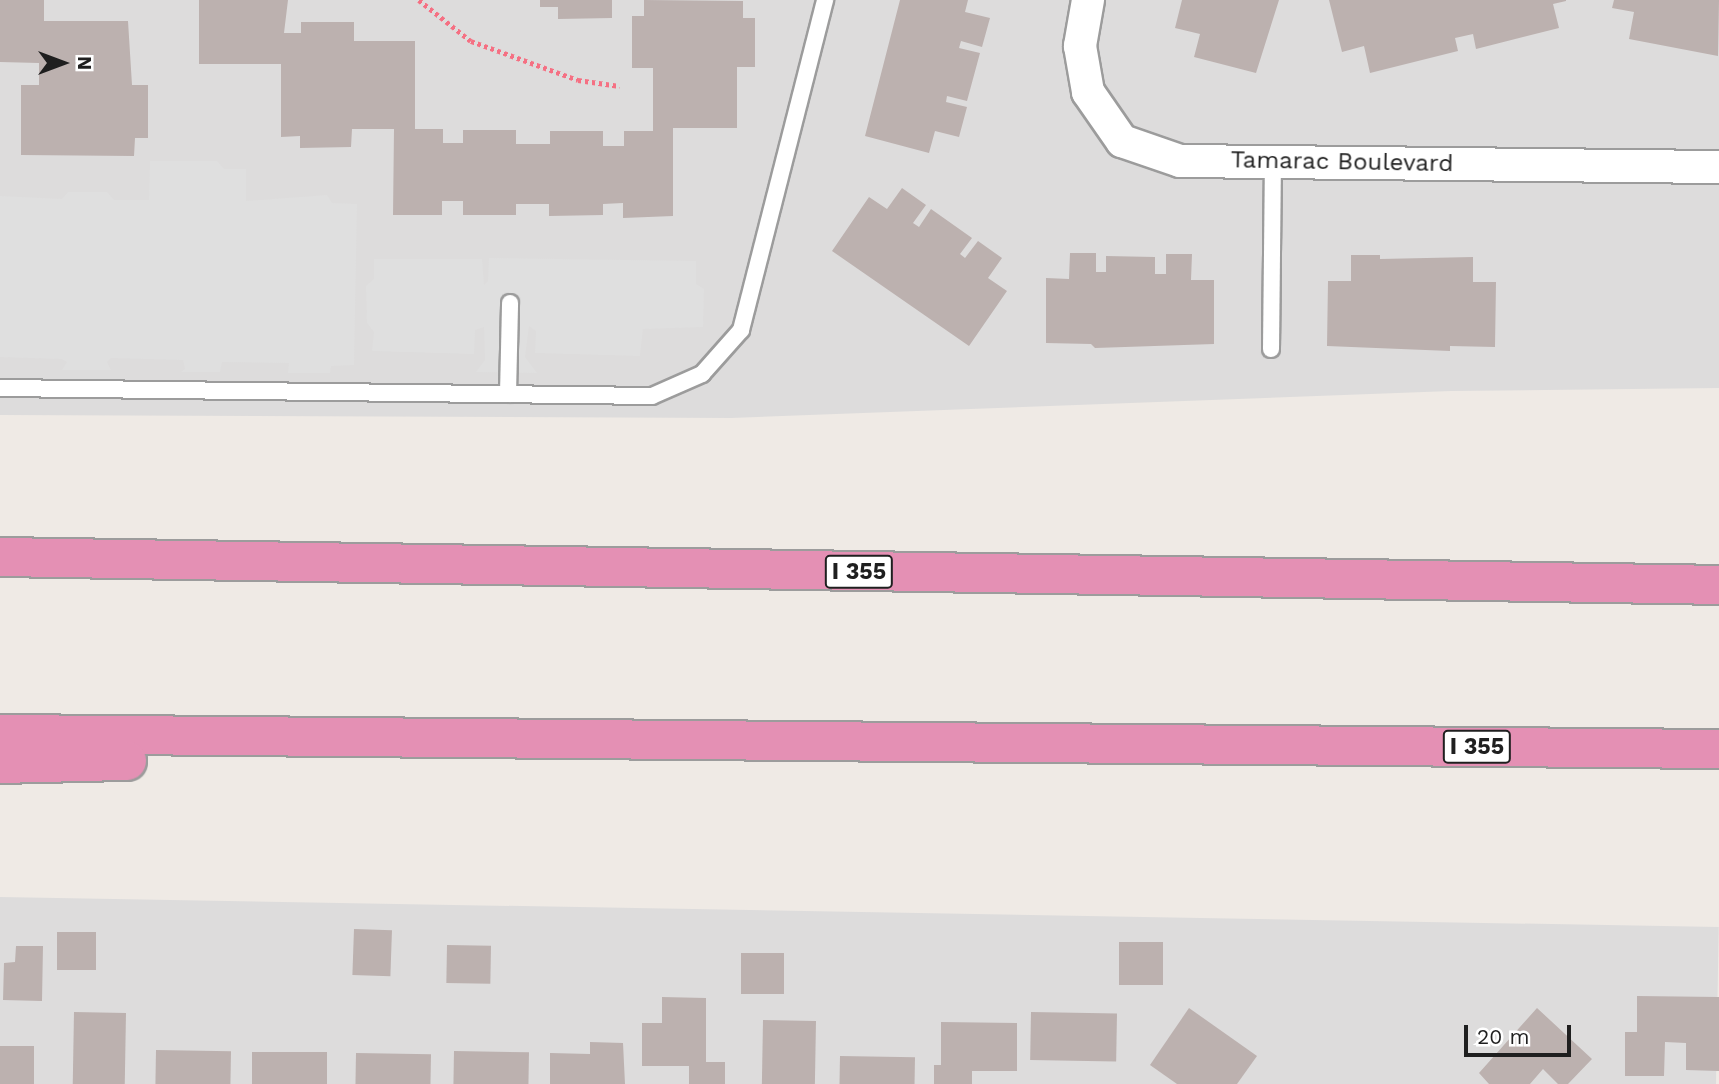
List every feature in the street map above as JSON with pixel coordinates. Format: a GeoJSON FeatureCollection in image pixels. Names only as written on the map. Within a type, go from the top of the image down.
{"type":"FeatureCollection","features":[{"type":"Feature","properties":{"kind":"highway","name":"I 355"},"geometry":{"type":"LineString","coordinates":[[0,556],[1719,584]]}},
{"type":"Feature","properties":{"kind":"highway","name":"I 355"},"geometry":{"type":"LineString","coordinates":[[0,734],[1719,749]]}},
{"type":"Feature","properties":{"kind":"highway"},"geometry":{"type":"LineString","coordinates":[[0,764],[436,758],[653,738]]}},
{"type":"Feature","properties":{"kind":"street","name":"Tamarac Boulevard"},"geometry":{"type":"LineString","coordinates":[[1088,0],[1080,46],[1088,92],[1122,141],[1180,161],[1719,167]]}},
{"type":"Feature","properties":{"kind":"lane"},"geometry":{"type":"LineString","coordinates":[[0,388],[652,396],[702,374],[741,330],[825,0]]}},
{"type":"Feature","properties":{"kind":"lane"},"geometry":{"type":"LineString","coordinates":[[1271,349],[1273,162]]}},
{"type":"Feature","properties":{"kind":"lane"},"geometry":{"type":"LineString","coordinates":[[508,394],[510,303]]}},
{"type":"Feature","properties":{"kind":"path"},"geometry":{"type":"LineString","coordinates":[[419,0],[484,46],[578,80],[620,86]]}},
{"type":"Feature","properties":{"kind":"shaded area"},"geometry":{"type":"Polygon","coordinates":[[[0,0],[1719,0],[1719,388],[1451,391],[731,418],[0,415],[0,0]]]}},
{"type":"Feature","properties":{"kind":"shaded area"},"geometry":{"type":"Polygon","coordinates":[[[150,161],[217,161],[224,169],[246,169],[246,201],[327,195],[332,203],[357,204],[354,365],[331,366],[330,373],[288,373],[289,363],[222,362],[220,372],[181,372],[185,369],[183,360],[111,358],[107,362],[111,370],[62,370],[67,362],[62,359],[0,357],[0,196],[62,199],[68,192],[107,192],[114,200],[149,200],[150,161]]]}},
{"type":"Feature","properties":{"kind":"shaded area"},"geometry":{"type":"Polygon","coordinates":[[[489,258],[696,261],[696,284],[704,289],[703,327],[643,329],[640,356],[535,353],[536,331],[529,326],[525,357],[537,373],[476,372],[485,360],[484,327],[475,330],[474,354],[372,351],[374,332],[367,323],[366,286],[374,279],[374,259],[482,259],[484,285],[488,281],[489,258]]]}},
{"type":"Feature","properties":{"kind":"shaded area"},"geometry":{"type":"Polygon","coordinates":[[[0,897],[1719,927],[1716,1084],[0,1084],[0,897]]]}},
{"type":"Feature","properties":{"kind":"building"},"geometry":{"type":"Polygon","coordinates":[[[0,0],[44,0],[44,21],[128,21],[132,85],[148,85],[148,138],[135,138],[134,156],[21,155],[21,85],[39,85],[39,63],[0,62],[0,0]]]}},
{"type":"Feature","properties":{"kind":"building"},"geometry":{"type":"Polygon","coordinates":[[[199,0],[288,0],[284,33],[301,33],[301,22],[354,22],[354,41],[415,41],[415,129],[443,129],[443,143],[463,143],[463,130],[516,130],[516,144],[550,144],[550,131],[603,131],[603,146],[624,146],[624,131],[653,131],[653,68],[632,68],[632,16],[644,16],[644,0],[743,1],[743,18],[755,18],[755,67],[737,67],[737,128],[673,128],[673,216],[623,218],[623,203],[603,204],[603,215],[549,216],[549,204],[516,204],[516,215],[463,215],[463,201],[442,201],[442,215],[393,215],[394,129],[352,129],[351,147],[300,148],[300,136],[281,137],[281,64],[199,64],[199,0]]]}},
{"type":"Feature","properties":{"kind":"building"},"geometry":{"type":"Polygon","coordinates":[[[540,0],[612,0],[612,18],[558,19],[558,7],[540,7],[540,0]]]}},
{"type":"Feature","properties":{"kind":"building"},"geometry":{"type":"Polygon","coordinates":[[[900,0],[968,0],[965,12],[990,18],[982,47],[961,41],[959,48],[980,53],[967,101],[947,96],[946,102],[967,107],[959,137],[935,131],[929,153],[865,136],[900,0]]]}},
{"type":"Feature","properties":{"kind":"building"},"geometry":{"type":"Polygon","coordinates":[[[1182,0],[1279,0],[1256,73],[1194,57],[1200,34],[1175,28],[1182,0]]]}},
{"type":"Feature","properties":{"kind":"building"},"geometry":{"type":"Polygon","coordinates":[[[1329,0],[1566,1],[1553,4],[1559,28],[1476,49],[1473,34],[1455,38],[1458,51],[1370,73],[1364,46],[1342,52],[1329,0]]]}},
{"type":"Feature","properties":{"kind":"building"},"geometry":{"type":"Polygon","coordinates":[[[1614,0],[1719,0],[1718,56],[1629,39],[1634,12],[1612,8],[1614,0]]]}},
{"type":"Feature","properties":{"kind":"building"},"geometry":{"type":"Polygon","coordinates":[[[902,188],[926,205],[913,223],[919,227],[931,209],[972,238],[960,254],[965,258],[978,241],[1002,258],[988,278],[1007,291],[969,346],[832,251],[869,197],[887,209],[902,188]]]}},
{"type":"Feature","properties":{"kind":"building"},"geometry":{"type":"Polygon","coordinates":[[[1070,253],[1096,253],[1096,272],[1106,272],[1106,256],[1155,257],[1155,274],[1166,274],[1166,254],[1192,254],[1191,280],[1214,280],[1214,344],[1095,348],[1091,344],[1046,343],[1046,278],[1069,279],[1070,253]]]}},
{"type":"Feature","properties":{"kind":"building"},"geometry":{"type":"Polygon","coordinates":[[[1351,255],[1380,255],[1380,259],[1473,257],[1473,282],[1496,282],[1495,347],[1450,346],[1450,351],[1327,346],[1328,281],[1351,281],[1351,255]]]}},
{"type":"Feature","properties":{"kind":"building"},"geometry":{"type":"Polygon","coordinates":[[[354,929],[392,930],[390,976],[352,975],[354,929]]]}},
{"type":"Feature","properties":{"kind":"building"},"geometry":{"type":"Polygon","coordinates":[[[57,932],[96,932],[96,970],[57,970],[57,932]]]}},
{"type":"Feature","properties":{"kind":"building"},"geometry":{"type":"Polygon","coordinates":[[[1119,942],[1163,942],[1163,985],[1119,985],[1119,942]]]}},
{"type":"Feature","properties":{"kind":"building"},"geometry":{"type":"Polygon","coordinates":[[[447,945],[491,946],[490,984],[446,983],[447,945]]]}},
{"type":"Feature","properties":{"kind":"building"},"geometry":{"type":"Polygon","coordinates":[[[16,946],[43,946],[42,1001],[3,1000],[4,963],[15,962],[16,946]]]}},
{"type":"Feature","properties":{"kind":"building"},"geometry":{"type":"Polygon","coordinates":[[[741,953],[784,953],[784,994],[741,994],[741,953]]]}},
{"type":"Feature","properties":{"kind":"building"},"geometry":{"type":"Polygon","coordinates":[[[1637,996],[1719,997],[1719,1071],[1686,1070],[1686,1043],[1665,1042],[1664,1076],[1625,1076],[1625,1032],[1637,1032],[1637,996]]]}},
{"type":"Feature","properties":{"kind":"building"},"geometry":{"type":"Polygon","coordinates":[[[662,997],[706,998],[706,1062],[725,1062],[725,1084],[689,1084],[689,1066],[642,1066],[642,1023],[662,1023],[662,997]]]}},
{"type":"Feature","properties":{"kind":"building"},"geometry":{"type":"Polygon","coordinates":[[[1189,1008],[1257,1056],[1237,1084],[1177,1084],[1150,1065],[1189,1008]]]}},
{"type":"Feature","properties":{"kind":"building"},"geometry":{"type":"Polygon","coordinates":[[[1537,1008],[1592,1059],[1568,1084],[1558,1084],[1543,1069],[1530,1084],[1489,1084],[1479,1073],[1537,1008]]]}},
{"type":"Feature","properties":{"kind":"building"},"geometry":{"type":"Polygon","coordinates":[[[74,1012],[126,1013],[125,1084],[73,1084],[74,1012]]]}},
{"type":"Feature","properties":{"kind":"building"},"geometry":{"type":"Polygon","coordinates":[[[1031,1012],[1117,1014],[1116,1061],[1030,1060],[1031,1012]]]}},
{"type":"Feature","properties":{"kind":"building"},"geometry":{"type":"Polygon","coordinates":[[[763,1020],[816,1021],[815,1084],[762,1084],[763,1020]]]}},
{"type":"Feature","properties":{"kind":"building"},"geometry":{"type":"Polygon","coordinates":[[[941,1022],[1017,1023],[1017,1071],[972,1071],[972,1084],[934,1084],[934,1065],[941,1065],[941,1022]]]}},
{"type":"Feature","properties":{"kind":"building"},"geometry":{"type":"Polygon","coordinates":[[[590,1042],[623,1043],[625,1084],[550,1084],[550,1053],[590,1054],[590,1042]]]}},
{"type":"Feature","properties":{"kind":"building"},"geometry":{"type":"Polygon","coordinates":[[[0,1046],[34,1046],[34,1084],[0,1084],[0,1046]]]}},
{"type":"Feature","properties":{"kind":"building"},"geometry":{"type":"Polygon","coordinates":[[[156,1050],[231,1051],[230,1084],[155,1084],[156,1050]]]}},
{"type":"Feature","properties":{"kind":"building"},"geometry":{"type":"Polygon","coordinates":[[[454,1051],[529,1052],[528,1084],[453,1084],[454,1051]]]}},
{"type":"Feature","properties":{"kind":"building"},"geometry":{"type":"Polygon","coordinates":[[[252,1052],[327,1052],[327,1084],[252,1084],[252,1052]]]}},
{"type":"Feature","properties":{"kind":"building"},"geometry":{"type":"Polygon","coordinates":[[[356,1053],[431,1054],[430,1084],[355,1084],[356,1053]]]}},
{"type":"Feature","properties":{"kind":"building"},"geometry":{"type":"Polygon","coordinates":[[[840,1056],[915,1057],[915,1084],[840,1084],[840,1056]]]}}]}
